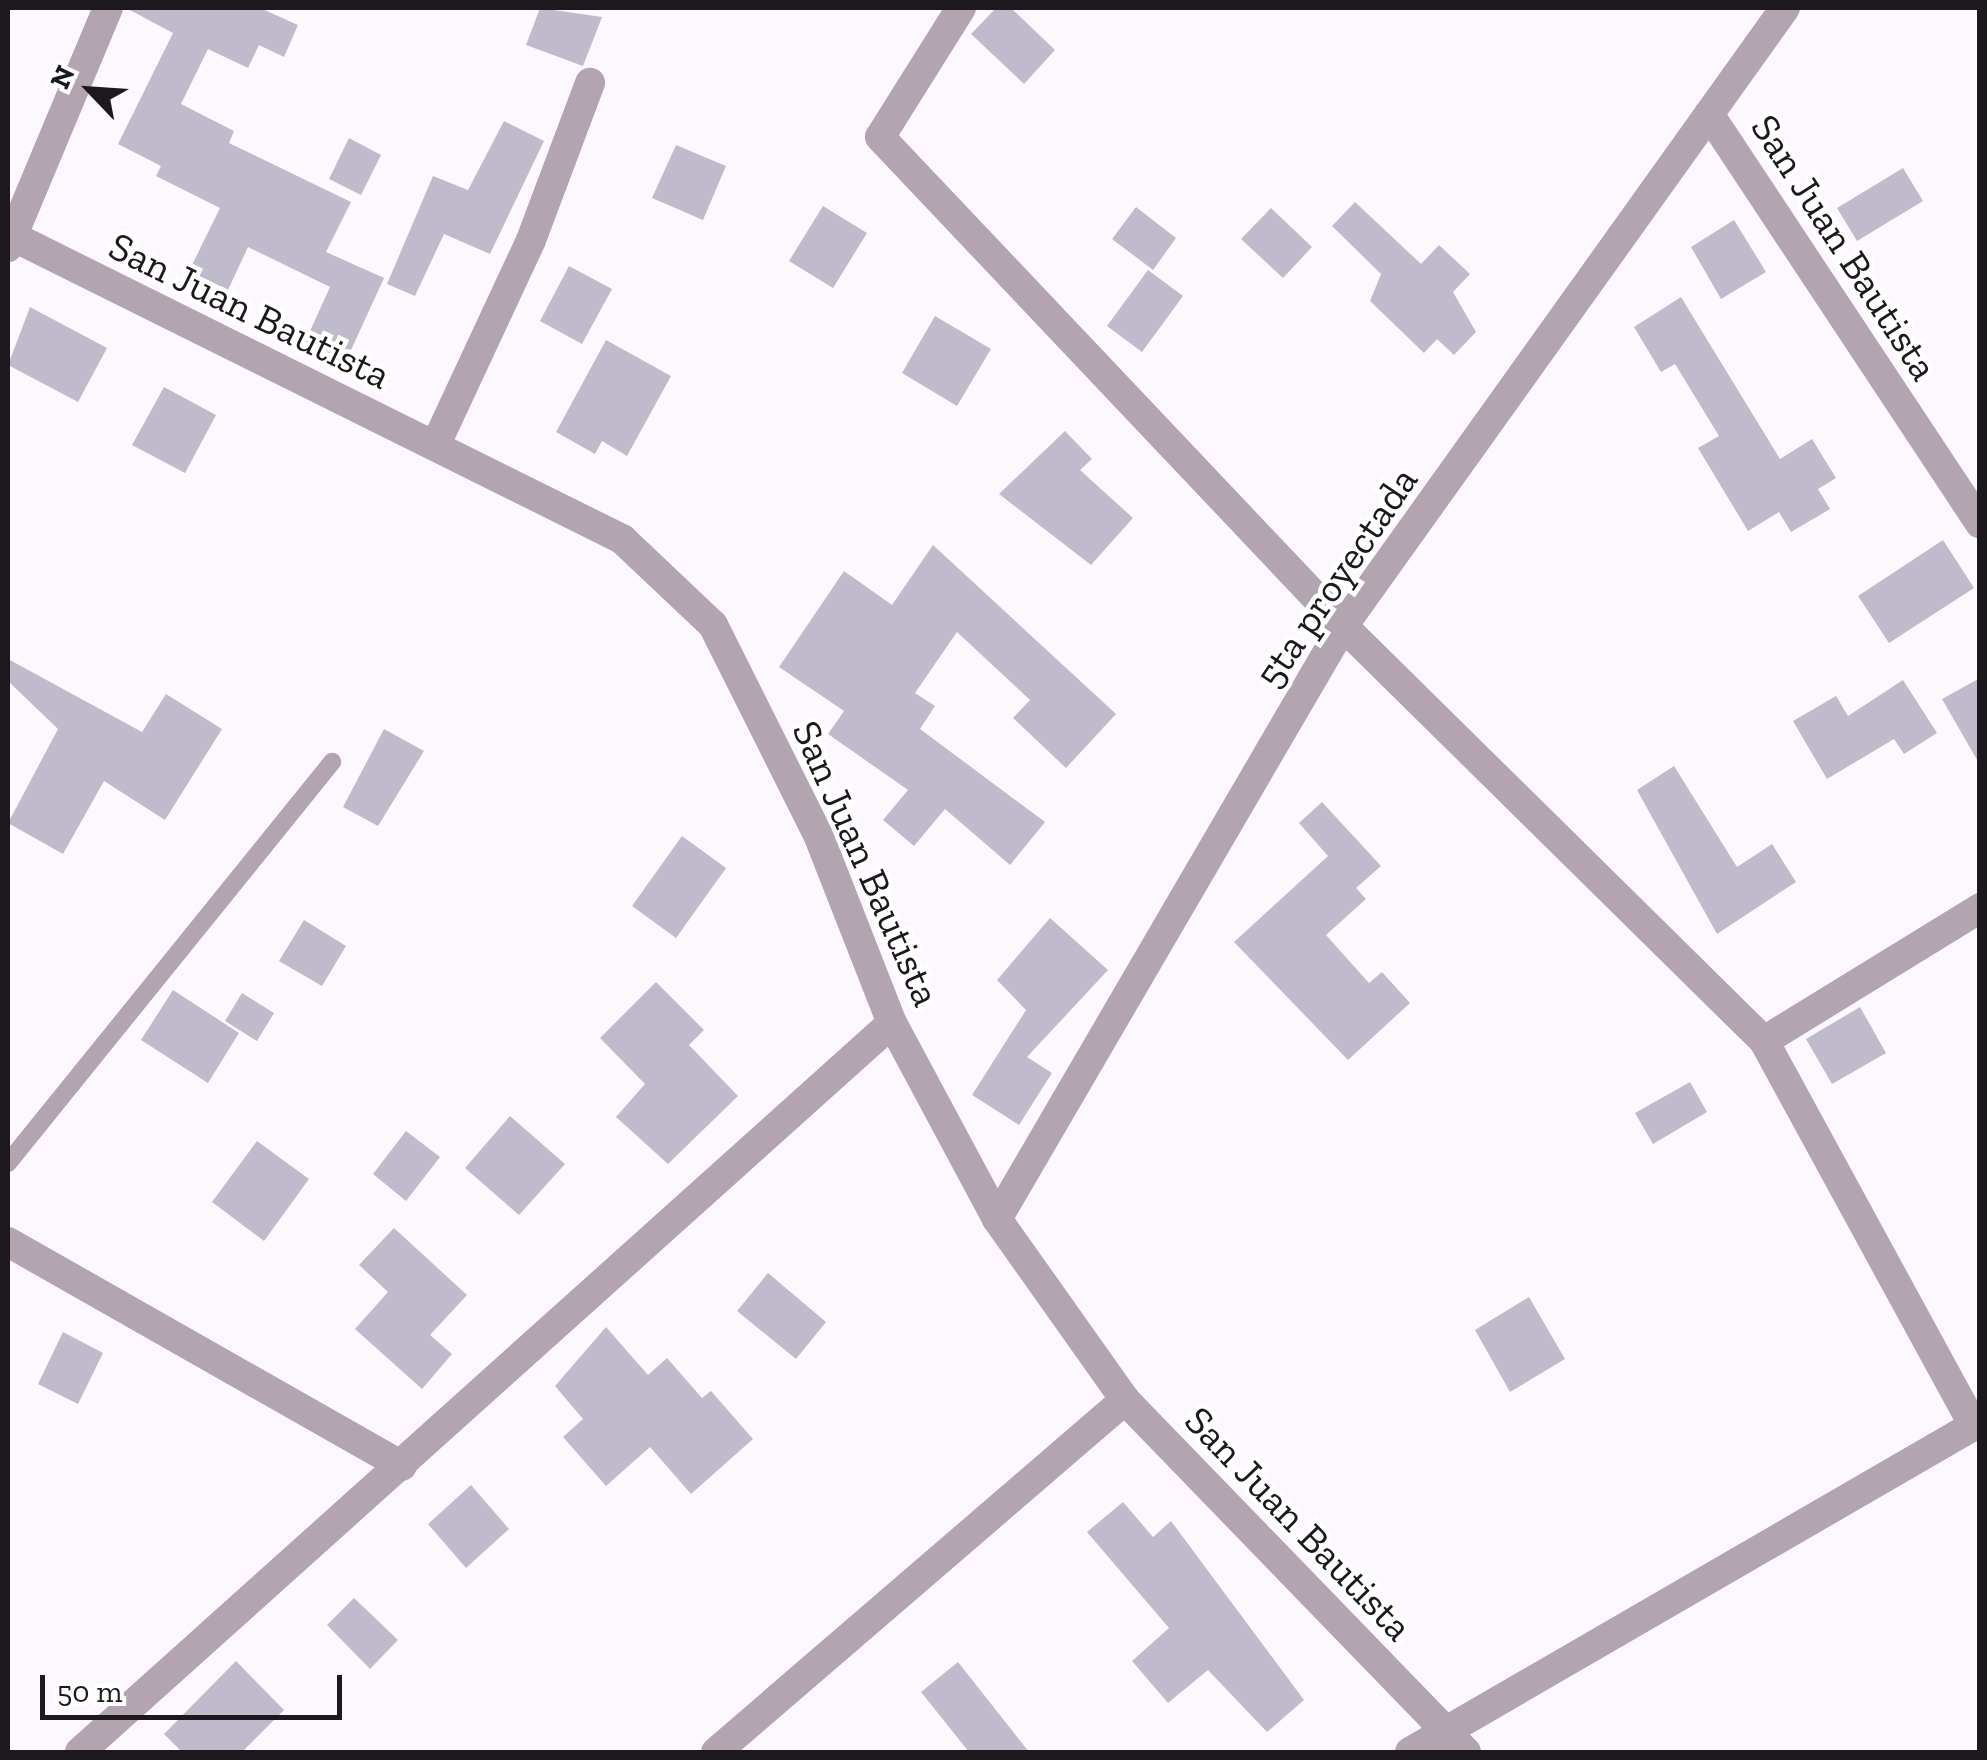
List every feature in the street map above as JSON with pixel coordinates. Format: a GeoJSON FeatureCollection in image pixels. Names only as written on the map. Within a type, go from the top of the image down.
{"type":"FeatureCollection","features":[{"type":"Feature","properties":{"kind":"street"},"geometry":{"type":"LineString","coordinates":[[9,239],[108,8]]}},
{"type":"Feature","properties":{"kind":"street"},"geometry":{"type":"LineString","coordinates":[[961,8],[880,136],[1343,626],[1764,1041],[1976,1424],[1442,1728],[1410,1752]]}},
{"type":"Feature","properties":{"kind":"street","name":"5ta proyectada"},"geometry":{"type":"LineString","coordinates":[[997,1219],[1343,626],[1786,8]]}},
{"type":"Feature","properties":{"kind":"street"},"geometry":{"type":"LineString","coordinates":[[434,446],[530,240],[590,83]]}},
{"type":"Feature","properties":{"kind":"street","name":"San Juan Bautista"},"geometry":{"type":"LineString","coordinates":[[1710,114],[1980,524]]}},
{"type":"Feature","properties":{"kind":"street","name":"San Juan Bautista"},"geometry":{"type":"LineString","coordinates":[[9,239],[622,539],[713,625],[819,836],[892,1023],[997,1219],[1125,1400],[1466,1752]]}},
{"type":"Feature","properties":{"kind":"street"},"geometry":{"type":"LineString","coordinates":[[1764,1041],[1980,908]]}},
{"type":"Feature","properties":{"kind":"street"},"geometry":{"type":"LineString","coordinates":[[80,1752],[892,1023]]}},
{"type":"Feature","properties":{"kind":"street"},"geometry":{"type":"LineString","coordinates":[[8,1242],[402,1466]]}},
{"type":"Feature","properties":{"kind":"street"},"geometry":{"type":"LineString","coordinates":[[716,1752],[1125,1400]]}},
{"type":"Feature","properties":{"kind":"lane"},"geometry":{"type":"LineString","coordinates":[[8,1163],[332,762]]}},
{"type":"Feature","properties":{"kind":"building"},"geometry":{"type":"Polygon","coordinates":[[[126,8],[260,8],[298,25],[284,57],[259,45],[248,68],[208,49],[181,104],[234,131],[229,143],[351,202],[326,252],[384,278],[346,361],[305,342],[330,287],[248,247],[228,290],[189,271],[220,208],[156,176],[161,166],[118,144],[173,33],[126,8]]]}},
{"type":"Feature","properties":{"kind":"building"},"geometry":{"type":"Polygon","coordinates":[[[540,8],[602,17],[583,66],[526,45],[540,8]]]}},
{"type":"Feature","properties":{"kind":"building"},"geometry":{"type":"Polygon","coordinates":[[[996,8],[1011,8],[1055,50],[1024,84],[971,34],[996,8]]]}},
{"type":"Feature","properties":{"kind":"building"},"geometry":{"type":"Polygon","coordinates":[[[504,121],[544,141],[490,254],[444,234],[415,296],[387,284],[433,176],[468,190],[504,121]]]}},
{"type":"Feature","properties":{"kind":"building"},"geometry":{"type":"Polygon","coordinates":[[[349,138],[381,155],[361,195],[329,179],[349,138]]]}},
{"type":"Feature","properties":{"kind":"building"},"geometry":{"type":"Polygon","coordinates":[[[676,145],[726,166],[703,220],[652,198],[676,145]]]}},
{"type":"Feature","properties":{"kind":"building"},"geometry":{"type":"Polygon","coordinates":[[[1903,168],[1923,201],[1857,241],[1837,208],[1903,168]]]}},
{"type":"Feature","properties":{"kind":"building"},"geometry":{"type":"Polygon","coordinates":[[[1355,202],[1421,264],[1439,245],[1470,274],[1453,292],[1476,332],[1454,355],[1437,339],[1424,353],[1370,301],[1381,274],[1332,226],[1355,202]]]}},
{"type":"Feature","properties":{"kind":"building"},"geometry":{"type":"Polygon","coordinates":[[[823,206],[867,233],[833,288],[789,261],[823,206]]]}},
{"type":"Feature","properties":{"kind":"building"},"geometry":{"type":"Polygon","coordinates":[[[1136,207],[1176,238],[1153,270],[1112,239],[1136,207]]]}},
{"type":"Feature","properties":{"kind":"building"},"geometry":{"type":"Polygon","coordinates":[[[1271,208],[1312,247],[1283,278],[1241,239],[1271,208]]]}},
{"type":"Feature","properties":{"kind":"building"},"geometry":{"type":"Polygon","coordinates":[[[1734,220],[1766,272],[1721,299],[1691,247],[1734,220]]]}},
{"type":"Feature","properties":{"kind":"building"},"geometry":{"type":"Polygon","coordinates":[[[569,266],[612,289],[582,344],[540,321],[569,266]]]}},
{"type":"Feature","properties":{"kind":"building"},"geometry":{"type":"Polygon","coordinates":[[[1148,270],[1183,296],[1142,352],[1107,326],[1148,270]]]}},
{"type":"Feature","properties":{"kind":"building"},"geometry":{"type":"Polygon","coordinates":[[[1681,297],[1780,459],[1812,439],[1836,478],[1818,489],[1830,509],[1791,532],[1779,512],[1748,531],[1698,448],[1719,436],[1675,364],[1661,372],[1634,327],[1681,297]]]}},
{"type":"Feature","properties":{"kind":"building"},"geometry":{"type":"Polygon","coordinates":[[[30,307],[107,348],[78,402],[8,365],[30,307]]]}},
{"type":"Feature","properties":{"kind":"building"},"geometry":{"type":"Polygon","coordinates":[[[935,316],[991,349],[957,406],[902,373],[935,316]]]}},
{"type":"Feature","properties":{"kind":"building"},"geometry":{"type":"Polygon","coordinates":[[[606,340],[671,376],[627,456],[602,441],[595,454],[556,432],[606,340]]]}},
{"type":"Feature","properties":{"kind":"building"},"geometry":{"type":"Polygon","coordinates":[[[164,387],[216,415],[185,473],[132,445],[164,387]]]}},
{"type":"Feature","properties":{"kind":"building"},"geometry":{"type":"Polygon","coordinates":[[[1065,431],[1092,459],[1080,470],[1133,518],[1091,565],[999,494],[1065,431]]]}},
{"type":"Feature","properties":{"kind":"building"},"geometry":{"type":"Polygon","coordinates":[[[1943,540],[1974,588],[1889,643],[1858,596],[1943,540]]]}},
{"type":"Feature","properties":{"kind":"building"},"geometry":{"type":"Polygon","coordinates":[[[933,545],[1116,714],[1066,768],[1013,718],[1030,700],[957,632],[915,693],[935,706],[920,729],[1045,822],[1010,865],[945,809],[914,846],[883,820],[908,790],[828,734],[844,711],[779,667],[844,571],[892,605],[933,545]]]}},
{"type":"Feature","properties":{"kind":"building"},"geometry":{"type":"Polygon","coordinates":[[[8,659],[142,732],[166,694],[222,729],[165,820],[104,781],[63,854],[8,823],[58,729],[8,681],[8,659]]]}},
{"type":"Feature","properties":{"kind":"building"},"geometry":{"type":"Polygon","coordinates":[[[1980,678],[1980,765],[1942,699],[1980,678]]]}},
{"type":"Feature","properties":{"kind":"building"},"geometry":{"type":"Polygon","coordinates":[[[1903,680],[1937,733],[1904,754],[1894,739],[1827,779],[1793,721],[1836,696],[1848,716],[1903,680]]]}},
{"type":"Feature","properties":{"kind":"building"},"geometry":{"type":"Polygon","coordinates":[[[384,729],[424,751],[378,826],[343,807],[384,729]]]}},
{"type":"Feature","properties":{"kind":"building"},"geometry":{"type":"Polygon","coordinates":[[[1674,766],[1737,867],[1772,844],[1796,882],[1717,934],[1637,790],[1674,766]]]}},
{"type":"Feature","properties":{"kind":"building"},"geometry":{"type":"Polygon","coordinates":[[[1322,802],[1381,866],[1356,888],[1366,899],[1326,935],[1369,983],[1382,972],[1410,1003],[1348,1060],[1234,942],[1328,856],[1299,823],[1322,802]]]}},
{"type":"Feature","properties":{"kind":"building"},"geometry":{"type":"Polygon","coordinates":[[[682,836],[726,868],[676,938],[632,906],[682,836]]]}},
{"type":"Feature","properties":{"kind":"building"},"geometry":{"type":"Polygon","coordinates":[[[1050,918],[1108,970],[1027,1057],[1052,1073],[1019,1125],[972,1095],[1026,1010],[997,980],[1050,918]]]}},
{"type":"Feature","properties":{"kind":"building"},"geometry":{"type":"Polygon","coordinates":[[[304,920],[346,946],[322,986],[279,961],[304,920]]]}},
{"type":"Feature","properties":{"kind":"building"},"geometry":{"type":"Polygon","coordinates":[[[656,982],[704,1030],[689,1045],[738,1096],[668,1164],[616,1117],[645,1084],[600,1038],[656,982]]]}},
{"type":"Feature","properties":{"kind":"building"},"geometry":{"type":"Polygon","coordinates":[[[173,990],[239,1033],[208,1083],[141,1040],[173,990]]]}},
{"type":"Feature","properties":{"kind":"building"},"geometry":{"type":"Polygon","coordinates":[[[242,993],[274,1013],[257,1041],[225,1021],[242,993]]]}},
{"type":"Feature","properties":{"kind":"building"},"geometry":{"type":"Polygon","coordinates":[[[1860,1007],[1886,1053],[1832,1084],[1806,1039],[1860,1007]]]}},
{"type":"Feature","properties":{"kind":"building"},"geometry":{"type":"Polygon","coordinates":[[[1690,1082],[1707,1112],[1653,1144],[1635,1113],[1690,1082]]]}},
{"type":"Feature","properties":{"kind":"building"},"geometry":{"type":"Polygon","coordinates":[[[510,1116],[565,1164],[519,1215],[465,1168],[510,1116]]]}},
{"type":"Feature","properties":{"kind":"building"},"geometry":{"type":"Polygon","coordinates":[[[406,1131],[440,1157],[406,1201],[373,1174],[406,1131]]]}},
{"type":"Feature","properties":{"kind":"building"},"geometry":{"type":"Polygon","coordinates":[[[257,1141],[309,1179],[264,1241],[212,1202],[257,1141]]]}},
{"type":"Feature","properties":{"kind":"building"},"geometry":{"type":"Polygon","coordinates":[[[394,1228],[467,1295],[430,1335],[452,1354],[422,1389],[355,1329],[388,1292],[359,1265],[394,1228]]]}},
{"type":"Feature","properties":{"kind":"building"},"geometry":{"type":"Polygon","coordinates":[[[768,1273],[826,1322],[796,1359],[737,1311],[768,1273]]]}},
{"type":"Feature","properties":{"kind":"building"},"geometry":{"type":"Polygon","coordinates":[[[1529,1297],[1565,1359],[1510,1392],[1475,1330],[1529,1297]]]}},
{"type":"Feature","properties":{"kind":"building"},"geometry":{"type":"Polygon","coordinates":[[[606,1327],[648,1375],[667,1358],[702,1398],[711,1391],[753,1439],[691,1494],[650,1447],[606,1486],[563,1437],[583,1419],[555,1386],[606,1327]]]}},
{"type":"Feature","properties":{"kind":"building"},"geometry":{"type":"Polygon","coordinates":[[[63,1332],[103,1353],[78,1404],[38,1384],[63,1332]]]}},
{"type":"Feature","properties":{"kind":"building"},"geometry":{"type":"Polygon","coordinates":[[[471,1485],[509,1529],[466,1568],[428,1524],[471,1485]]]}},
{"type":"Feature","properties":{"kind":"building"},"geometry":{"type":"Polygon","coordinates":[[[1123,1502],[1153,1537],[1171,1521],[1304,1700],[1267,1732],[1208,1670],[1168,1703],[1132,1661],[1169,1628],[1087,1532],[1123,1502]]]}},
{"type":"Feature","properties":{"kind":"building"},"geometry":{"type":"Polygon","coordinates":[[[354,1598],[398,1640],[370,1669],[327,1625],[354,1598]]]}},
{"type":"Feature","properties":{"kind":"building"},"geometry":{"type":"Polygon","coordinates":[[[236,1661],[284,1710],[242,1752],[182,1752],[164,1734],[236,1661]]]}},
{"type":"Feature","properties":{"kind":"building"},"geometry":{"type":"Polygon","coordinates":[[[958,1662],[1029,1752],[969,1752],[921,1692],[958,1662]]]}}]}
